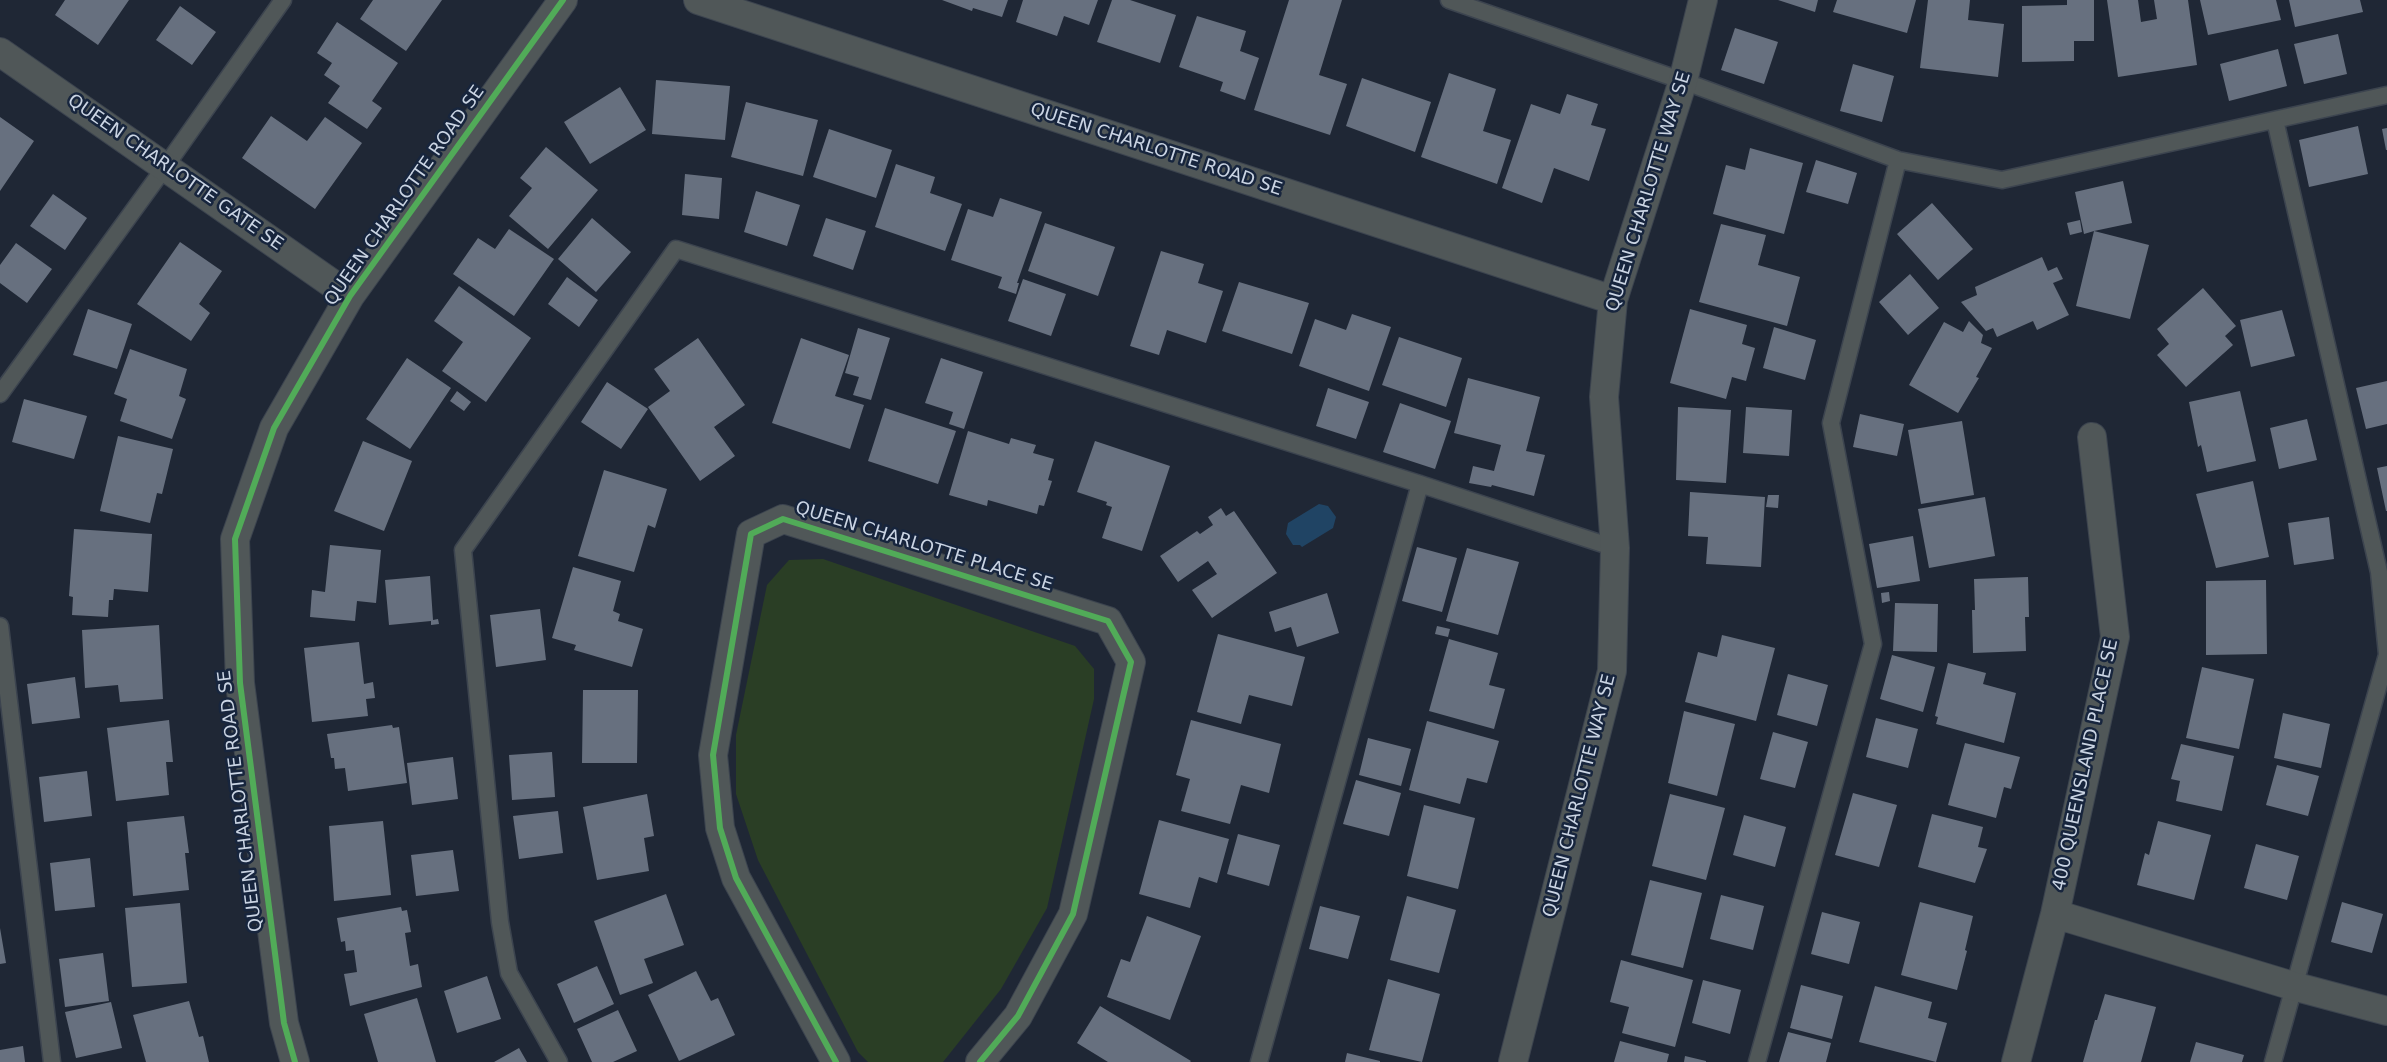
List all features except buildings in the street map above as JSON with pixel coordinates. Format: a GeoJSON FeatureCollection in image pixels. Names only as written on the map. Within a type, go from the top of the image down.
{"type":"FeatureCollection","features":[{"type":"Feature","properties":{"kind":"street","name":"QUEEN CHARLOTTE ROAD SE"},"geometry":{"type":"LineString","coordinates":[[295,1062],[284,1023],[240,683],[235,539],[274,428],[350,296],[563,0]]}},
{"type":"Feature","properties":{"kind":"street","name":"QUEEN CHARLOTTE ROAD SE"},"geometry":{"type":"LineString","coordinates":[[698,0],[1613,300]]}},
{"type":"Feature","properties":{"kind":"street","name":"QUEEN CHARLOTTE WAY SE"},"geometry":{"type":"LineString","coordinates":[[1513,1062],[1612,671],[1615,548],[1604,397],[1613,300],[1683,81],[1703,0]]}},
{"type":"Feature","properties":{"kind":"street","name":"QUEEN CHARLOTTE GATE SE"},"geometry":{"type":"LineString","coordinates":[[0,52],[350,296]]}},
{"type":"Feature","properties":{"kind":"street","name":"400 QUEENSLAND PLACE SE"},"geometry":{"type":"LineString","coordinates":[[2016,1062],[2055,914],[2116,637],[2092,437]]}},
{"type":"Feature","properties":{"kind":"street","name":"QUEEN CHARLOTTE PLACE SE"},"geometry":{"type":"LineString","coordinates":[[836,1062],[736,878],[720,828],[719,819],[713,755],[751,534],[783,518],[1108,621],[1131,662],[1073,914],[1018,1016],[980,1062]]}},
{"type":"Feature","properties":{"kind":"street","name":"400 QUEENSLAND PLACE SE"},"geometry":{"type":"LineString","coordinates":[[2055,914],[2293,986],[2387,1011]]}},
{"type":"Feature","properties":{"kind":"lane"},"geometry":{"type":"LineString","coordinates":[[0,394],[165,167],[283,0]]}},
{"type":"Feature","properties":{"kind":"lane"},"geometry":{"type":"LineString","coordinates":[[1449,0],[1683,81],[1898,160],[2002,180],[2387,95]]}},
{"type":"Feature","properties":{"kind":"lane"},"geometry":{"type":"LineString","coordinates":[[2273,1062],[2387,654],[2379,572],[2275,120]]}},
{"type":"Feature","properties":{"kind":"lane"},"geometry":{"type":"LineString","coordinates":[[1757,1062],[1874,644],[1831,423],[1898,160]]}},
{"type":"Feature","properties":{"kind":"lane"},"geometry":{"type":"LineString","coordinates":[[559,1062],[509,974],[500,922],[463,550],[676,249],[1420,484],[1615,548]]}},
{"type":"Feature","properties":{"kind":"lane"},"geometry":{"type":"LineString","coordinates":[[1259,1062],[1420,484]]}},
{"type":"Feature","properties":{"kind":"lane"},"geometry":{"type":"LineString","coordinates":[[0,626],[52,1062]]}},
{"type":"Feature","properties":{"kind":"green space"},"geometry":{"type":"Polygon","coordinates":[[[823,559],[1075,646],[1094,669],[1094,699],[1047,908],[1001,989],[943,1062],[868,1062],[858,1052],[758,860],[736,794],[736,735],[767,585],[789,560],[823,559]]]}},
{"type":"Feature","properties":{"kind":"water"},"geometry":{"type":"Polygon","coordinates":[[[1319,504],[1328,506],[1336,517],[1333,528],[1302,547],[1300,545],[1293,545],[1286,534],[1288,523],[1319,504]]]}},
{"type":"Feature","properties":{"kind":"cycle path"},"geometry":{"type":"LineString","coordinates":[[295,1062],[284,1023],[240,683],[235,539],[274,428],[350,296],[563,0]]}},
{"type":"Feature","properties":{"kind":"cycle path"},"geometry":{"type":"LineString","coordinates":[[836,1062],[736,878],[720,828],[713,755],[751,534],[783,519],[1108,621],[1131,662],[1073,914],[1018,1016],[980,1062]]}}]}
